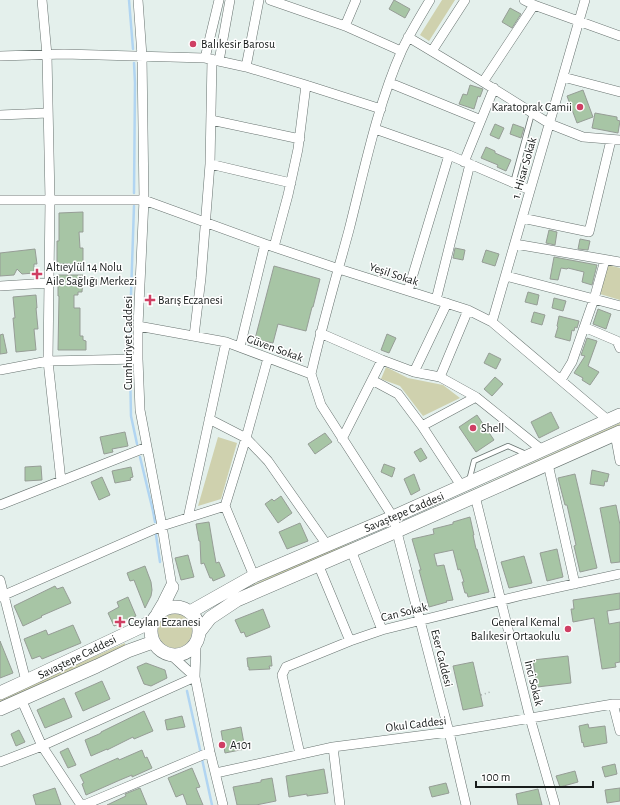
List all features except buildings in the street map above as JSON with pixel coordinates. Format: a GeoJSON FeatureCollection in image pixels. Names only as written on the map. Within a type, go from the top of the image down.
{"type":"FeatureCollection","features":[{"type":"Feature","properties":{"kind":"main road","name":"Savaştepe Caddesi"},"geometry":{"type":"LineString","coordinates":[[187,610],[254,576],[465,486],[614,418]]}},
{"type":"Feature","properties":{"kind":"main road","name":"Savaştepe Caddesi"},"geometry":{"type":"LineString","coordinates":[[200,631],[210,618],[237,600],[397,531],[617,433]]}},
{"type":"Feature","properties":{"kind":"main road"},"geometry":{"type":"LineString","coordinates":[[172,586],[177,600],[195,617],[200,631],[196,645],[185,654],[178,656],[163,653],[157,648],[151,635],[151,628],[155,618],[172,586]]}},
{"type":"Feature","properties":{"kind":"main road"},"geometry":{"type":"LineString","coordinates":[[155,618],[163,610],[170,607],[177,607],[187,610]]}},
{"type":"Feature","properties":{"kind":"main road","name":"Savaştepe Caddesi"},"geometry":{"type":"LineString","coordinates":[[0,693],[155,618]]}},
{"type":"Feature","properties":{"kind":"main road","name":"Savaştepe Caddesi"},"geometry":{"type":"LineString","coordinates":[[0,709],[153,642]]}},
{"type":"Feature","properties":{"kind":"street"},"geometry":{"type":"LineString","coordinates":[[42,0],[47,55],[50,200],[48,362],[61,481]]}},
{"type":"Feature","properties":{"kind":"street","name":"Cumhuriyet Caddesi"},"geometry":{"type":"LineString","coordinates":[[138,0],[142,56],[144,200],[138,326],[140,410],[172,586]]}},
{"type":"Feature","properties":{"kind":"street"},"geometry":{"type":"LineString","coordinates":[[194,336],[201,278],[210,164],[212,59],[219,0]]}},
{"type":"Feature","properties":{"kind":"street"},"geometry":{"type":"LineString","coordinates":[[212,59],[230,0]]}},
{"type":"Feature","properties":{"kind":"street"},"geometry":{"type":"LineString","coordinates":[[246,67],[259,0]]}},
{"type":"Feature","properties":{"kind":"street"},"geometry":{"type":"LineString","coordinates":[[270,0],[345,26],[402,51]]}},
{"type":"Feature","properties":{"kind":"street"},"geometry":{"type":"LineString","coordinates":[[345,26],[356,0]]}},
{"type":"Feature","properties":{"kind":"street"},"geometry":{"type":"LineString","coordinates":[[311,374],[320,333],[339,269],[381,109],[402,51],[430,0]]}},
{"type":"Feature","properties":{"kind":"street"},"geometry":{"type":"LineString","coordinates":[[432,51],[465,0]]}},
{"type":"Feature","properties":{"kind":"street"},"geometry":{"type":"LineString","coordinates":[[524,0],[620,36]]}},
{"type":"Feature","properties":{"kind":"street","name":"1. Hisar Sokak"},"geometry":{"type":"LineString","coordinates":[[492,322],[585,0]]}},
{"type":"Feature","properties":{"kind":"street"},"geometry":{"type":"LineString","coordinates":[[483,82],[534,5]]}},
{"type":"Feature","properties":{"kind":"street"},"geometry":{"type":"LineString","coordinates":[[408,38],[494,88],[550,124],[583,137],[615,140],[589,232],[522,218]]}},
{"type":"Feature","properties":{"kind":"street"},"geometry":{"type":"LineString","coordinates":[[0,56],[64,54],[212,59],[246,67],[381,109]]}},
{"type":"Feature","properties":{"kind":"street"},"geometry":{"type":"LineString","coordinates":[[563,77],[620,92]]}},
{"type":"Feature","properties":{"kind":"street"},"geometry":{"type":"LineString","coordinates":[[390,83],[481,120]]}},
{"type":"Feature","properties":{"kind":"street"},"geometry":{"type":"LineString","coordinates":[[240,348],[270,245],[291,183],[300,139],[306,85]]}},
{"type":"Feature","properties":{"kind":"street"},"geometry":{"type":"LineString","coordinates":[[436,300],[467,163],[481,120],[494,88]]}},
{"type":"Feature","properties":{"kind":"street"},"geometry":{"type":"LineString","coordinates":[[0,115],[48,114]]}},
{"type":"Feature","properties":{"kind":"street"},"geometry":{"type":"LineString","coordinates":[[211,120],[300,139]]}},
{"type":"Feature","properties":{"kind":"street"},"geometry":{"type":"LineString","coordinates":[[375,129],[449,155],[530,190]]}},
{"type":"Feature","properties":{"kind":"street"},"geometry":{"type":"LineString","coordinates":[[408,291],[449,155]]}},
{"type":"Feature","properties":{"kind":"street"},"geometry":{"type":"LineString","coordinates":[[210,164],[291,183]]}},
{"type":"Feature","properties":{"kind":"street","name":"Yeşil Sokak"},"geometry":{"type":"LineString","coordinates":[[0,200],[144,200],[339,269],[468,310],[492,322],[561,380],[614,418]]}},
{"type":"Feature","properties":{"kind":"street"},"geometry":{"type":"LineString","coordinates":[[515,244],[620,262]]}},
{"type":"Feature","properties":{"kind":"street"},"geometry":{"type":"LineString","coordinates":[[561,380],[572,362],[594,299],[605,260]]}},
{"type":"Feature","properties":{"kind":"street"},"geometry":{"type":"LineString","coordinates":[[506,276],[620,306]]}},
{"type":"Feature","properties":{"kind":"street"},"geometry":{"type":"LineString","coordinates":[[0,286],[49,283]]}},
{"type":"Feature","properties":{"kind":"street"},"geometry":{"type":"LineString","coordinates":[[414,372],[447,303]]}},
{"type":"Feature","properties":{"kind":"street"},"geometry":{"type":"LineString","coordinates":[[440,377],[468,310]]}},
{"type":"Feature","properties":{"kind":"street","name":"Güven Sokak"},"geometry":{"type":"LineString","coordinates":[[138,326],[226,342],[311,374],[321,405],[393,517]]}},
{"type":"Feature","properties":{"kind":"street"},"geometry":{"type":"LineString","coordinates":[[584,327],[617,341],[620,348]]}},
{"type":"Feature","properties":{"kind":"street"},"geometry":{"type":"LineString","coordinates":[[320,333],[414,372],[440,377],[476,397],[542,450]]}},
{"type":"Feature","properties":{"kind":"street"},"geometry":{"type":"LineString","coordinates":[[188,518],[226,342]]}},
{"type":"Feature","properties":{"kind":"street"},"geometry":{"type":"LineString","coordinates":[[0,370],[48,362],[138,358]]}},
{"type":"Feature","properties":{"kind":"street"},"geometry":{"type":"LineString","coordinates":[[254,576],[225,506],[268,358]]}},
{"type":"Feature","properties":{"kind":"street"},"geometry":{"type":"LineString","coordinates":[[342,439],[382,360]]}},
{"type":"Feature","properties":{"kind":"street"},"geometry":{"type":"LineString","coordinates":[[372,380],[398,394],[465,486]]}},
{"type":"Feature","properties":{"kind":"street"},"geometry":{"type":"LineString","coordinates":[[422,426],[476,397]]}},
{"type":"Feature","properties":{"kind":"street"},"geometry":{"type":"LineString","coordinates":[[209,419],[246,438],[268,461],[327,545]]}},
{"type":"Feature","properties":{"kind":"street"},"geometry":{"type":"LineString","coordinates":[[617,433],[620,461]]}},
{"type":"Feature","properties":{"kind":"street"},"geometry":{"type":"LineString","coordinates":[[0,505],[147,447]]}},
{"type":"Feature","properties":{"kind":"street"},"geometry":{"type":"LineString","coordinates":[[548,464],[575,584]]}},
{"type":"Feature","properties":{"kind":"street","name":"İnci Sokak"},"geometry":{"type":"LineString","coordinates":[[475,496],[530,718],[555,805]]}},
{"type":"Feature","properties":{"kind":"street"},"geometry":{"type":"LineString","coordinates":[[2,597],[162,526],[225,506]]}},
{"type":"Feature","properties":{"kind":"street","name":"Eser Caddesi"},"geometry":{"type":"LineString","coordinates":[[393,517],[449,732],[466,805]]}},
{"type":"Feature","properties":{"kind":"street"},"geometry":{"type":"LineString","coordinates":[[351,550],[382,630]]}},
{"type":"Feature","properties":{"kind":"street"},"geometry":{"type":"LineString","coordinates":[[318,564],[350,641]]}},
{"type":"Feature","properties":{"kind":"street","name":"Can Sokak"},"geometry":{"type":"LineString","coordinates":[[300,754],[282,675],[286,667],[350,641],[382,630],[501,600],[620,574]]}},
{"type":"Feature","properties":{"kind":"street"},"geometry":{"type":"LineString","coordinates":[[0,580],[2,597],[26,681]]}},
{"type":"Feature","properties":{"kind":"street"},"geometry":{"type":"LineString","coordinates":[[196,645],[195,677],[210,752],[223,805]]}},
{"type":"Feature","properties":{"kind":"street"},"geometry":{"type":"LineString","coordinates":[[171,655],[195,677]]}},
{"type":"Feature","properties":{"kind":"street"},"geometry":{"type":"LineString","coordinates":[[0,762],[42,746],[195,677]]}},
{"type":"Feature","properties":{"kind":"street"},"geometry":{"type":"LineString","coordinates":[[21,700],[42,746],[82,805],[210,752]]}},
{"type":"Feature","properties":{"kind":"street"},"geometry":{"type":"LineString","coordinates":[[616,704],[620,731]]}},
{"type":"Feature","properties":{"kind":"street","name":"Okul Caddesi"},"geometry":{"type":"LineString","coordinates":[[216,773],[333,747],[449,732],[616,704]]}},
{"type":"Feature","properties":{"kind":"street"},"geometry":{"type":"LineString","coordinates":[[333,747],[340,805]]}},
{"type":"Feature","properties":{"kind":"lane"},"geometry":{"type":"LineString","coordinates":[[513,183],[532,113]]}},
{"type":"Feature","properties":{"kind":"lane"},"geometry":{"type":"LineString","coordinates":[[465,486],[474,461],[508,446],[530,456]]}},
{"type":"Feature","properties":{"kind":"path"},"geometry":{"type":"LineString","coordinates":[[481,695],[490,692]]}},
{"type":"Feature","properties":{"kind":"green space"},"geometry":{"type":"Polygon","coordinates":[[[442,0],[455,0],[429,41],[420,35],[442,0]]]}},
{"type":"Feature","properties":{"kind":"green space"},"geometry":{"type":"Polygon","coordinates":[[[608,265],[620,268],[620,300],[600,294],[608,265]]]}},
{"type":"Feature","properties":{"kind":"green space"},"geometry":{"type":"Polygon","coordinates":[[[386,367],[408,378],[443,385],[460,398],[423,416],[400,386],[381,379],[386,367]]]}},
{"type":"Feature","properties":{"kind":"green space"},"geometry":{"type":"Polygon","coordinates":[[[620,423],[620,426],[404,521],[620,423]]]}},
{"type":"Feature","properties":{"kind":"green space"},"geometry":{"type":"Polygon","coordinates":[[[218,437],[237,443],[221,499],[198,506],[218,437]]]}},
{"type":"Feature","properties":{"kind":"green space"},"geometry":{"type":"Polygon","coordinates":[[[379,533],[225,601],[224,599],[300,563],[379,533]]]}},
{"type":"Feature","properties":{"kind":"green space"},"geometry":{"type":"Polygon","coordinates":[[[172,614],[178,614],[187,619],[191,625],[191,637],[187,643],[178,648],[172,648],[163,643],[158,634],[158,628],[163,619],[172,614]]]}},
{"type":"Feature","properties":{"kind":"green space"},"geometry":{"type":"Polygon","coordinates":[[[125,643],[125,646],[93,662],[0,702],[0,698],[125,643]]]}},
{"type":"Feature","properties":{"kind":"waterway"},"geometry":{"type":"LineString","coordinates":[[129,0],[133,49]]}},
{"type":"Feature","properties":{"kind":"waterway"},"geometry":{"type":"LineString","coordinates":[[134,63],[134,193]]}},
{"type":"Feature","properties":{"kind":"waterway"},"geometry":{"type":"LineString","coordinates":[[130,352],[134,206]]}},
{"type":"Feature","properties":{"kind":"waterway"},"geometry":{"type":"LineString","coordinates":[[130,365],[131,416],[137,444]]}},
{"type":"Feature","properties":{"kind":"waterway"},"geometry":{"type":"LineString","coordinates":[[140,457],[155,522]]}},
{"type":"Feature","properties":{"kind":"waterway"},"geometry":{"type":"LineString","coordinates":[[156,535],[160,562]]}},
{"type":"Feature","properties":{"kind":"waterway"},"geometry":{"type":"LineString","coordinates":[[187,691],[201,754]]}},
{"type":"Feature","properties":{"kind":"waterway"},"geometry":{"type":"LineString","coordinates":[[202,759],[212,805]]}},
{"type":"Feature","properties":{"kind":"place","name":"Balıkesir Barosu"},"geometry":{"type":"Point","coordinates":[193,44]}},
{"type":"Feature","properties":{"kind":"place","name":"Karatoprak Camii"},"geometry":{"type":"Point","coordinates":[580,107]}},
{"type":"Feature","properties":{"kind":"place","name":"Altıeylül 14 Nolu Aile Sağlığı Merkezi"},"geometry":{"type":"Point","coordinates":[37,274]}},
{"type":"Feature","properties":{"kind":"place","name":"Barış Eczanesi"},"geometry":{"type":"Point","coordinates":[150,300]}},
{"type":"Feature","properties":{"kind":"place","name":"Shell"},"geometry":{"type":"Point","coordinates":[473,428]}},
{"type":"Feature","properties":{"kind":"place","name":"Ceylan Eczanesi"},"geometry":{"type":"Point","coordinates":[120,622]}},
{"type":"Feature","properties":{"kind":"place","name":"General Kemal Balıkesir Ortaokulu"},"geometry":{"type":"Point","coordinates":[568,629]}},
{"type":"Feature","properties":{"kind":"place","name":"A101"},"geometry":{"type":"Point","coordinates":[222,745]}}]}
